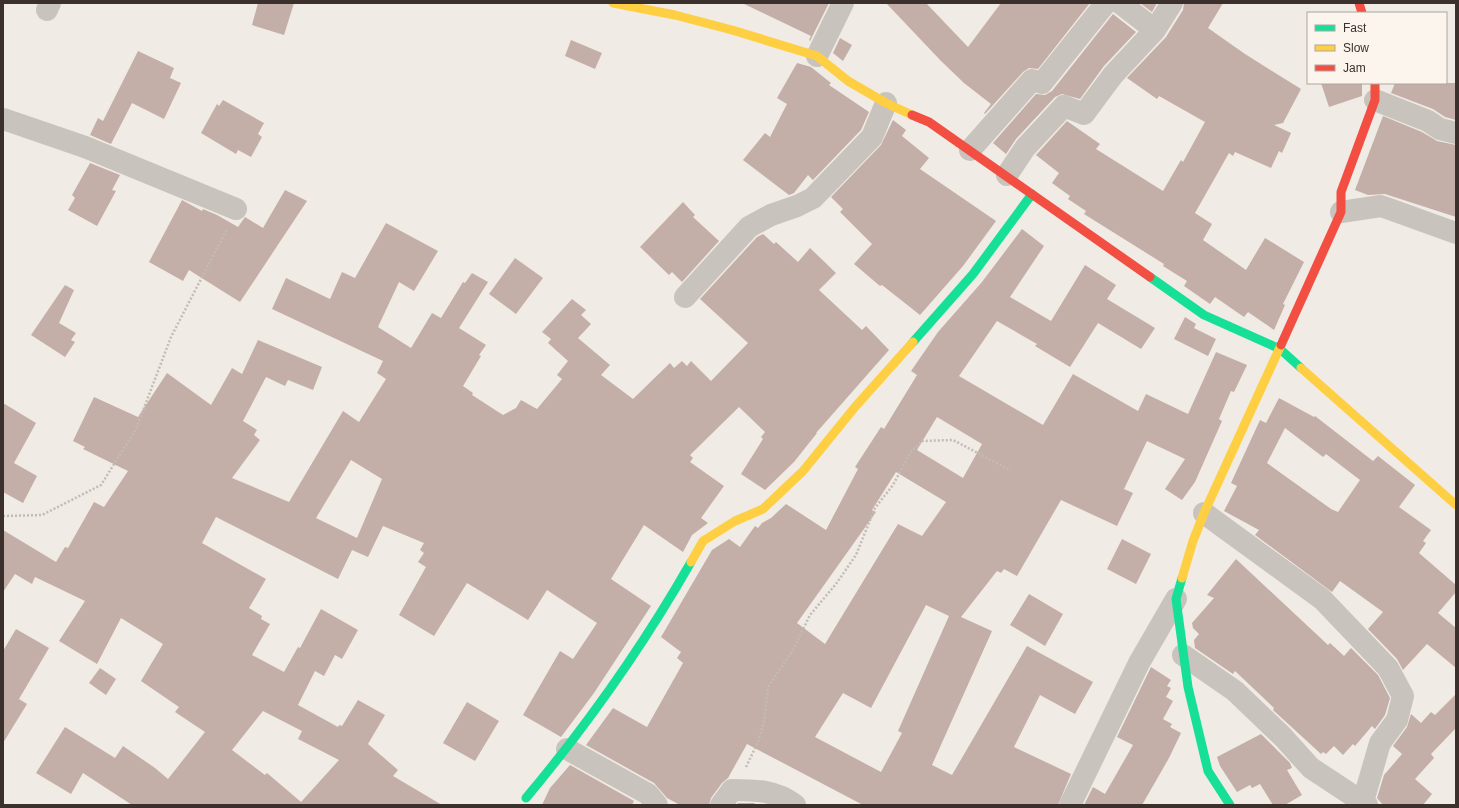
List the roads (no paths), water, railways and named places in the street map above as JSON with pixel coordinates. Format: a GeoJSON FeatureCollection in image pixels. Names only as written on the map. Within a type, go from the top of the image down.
{"type":"FeatureCollection","features":[{"type":"Feature","properties":{"kind":"street"},"geometry":{"type":"LineString","coordinates":[[613,3],[675,15],[732,30],[817,56],[848,81],[886,103],[929,122],[1007,175],[1204,316],[1280,349],[1456,505]]}},
{"type":"Feature","properties":{"kind":"street"},"geometry":{"type":"LineString","coordinates":[[817,56],[844,3]]}},
{"type":"Feature","properties":{"kind":"street"},"geometry":{"type":"LineString","coordinates":[[970,150],[1032,80],[1042,83],[1106,3]]}},
{"type":"Feature","properties":{"kind":"street"},"geometry":{"type":"LineString","coordinates":[[1120,3],[1154,30]]}},
{"type":"Feature","properties":{"kind":"street"},"geometry":{"type":"LineString","coordinates":[[1007,175],[1025,148],[1064,106],[1084,114],[1113,75],[1154,30],[1172,3]]}},
{"type":"Feature","properties":{"kind":"street"},"geometry":{"type":"LineString","coordinates":[[1070,805],[1139,663],[1176,598],[1193,541],[1204,513],[1280,349],[1341,212],[1341,192],[1375,91],[1440,129],[1456,133]]}},
{"type":"Feature","properties":{"kind":"street"},"geometry":{"type":"LineString","coordinates":[[685,297],[749,227],[771,215],[797,206],[813,198],[849,163],[872,137],[886,103]]}},
{"type":"Feature","properties":{"kind":"street"},"geometry":{"type":"LineString","coordinates":[[3,119],[84,147],[236,209]]}},
{"type":"Feature","properties":{"kind":"street"},"geometry":{"type":"LineString","coordinates":[[526,798],[568,749],[604,700],[666,606],[703,541],[735,521],[763,509],[803,470],[855,407],[973,274],[1032,194]]}},
{"type":"Feature","properties":{"kind":"street"},"geometry":{"type":"LineString","coordinates":[[1341,212],[1382,206],[1456,233]]}},
{"type":"Feature","properties":{"kind":"street"},"geometry":{"type":"LineString","coordinates":[[1183,655],[1235,691],[1282,736],[1311,768],[1364,804],[1380,743],[1397,720],[1403,696],[1388,668],[1322,599],[1204,513]]}},
{"type":"Feature","properties":{"kind":"street"},"geometry":{"type":"LineString","coordinates":[[1176,598],[1183,655],[1208,771],[1230,805]]}},
{"type":"Feature","properties":{"kind":"street"},"geometry":{"type":"LineString","coordinates":[[568,749],[648,794],[657,805]]}},
{"type":"Feature","properties":{"kind":"street"},"geometry":{"type":"LineString","coordinates":[[726,797],[766,790],[788,799],[795,805]]}}]}
